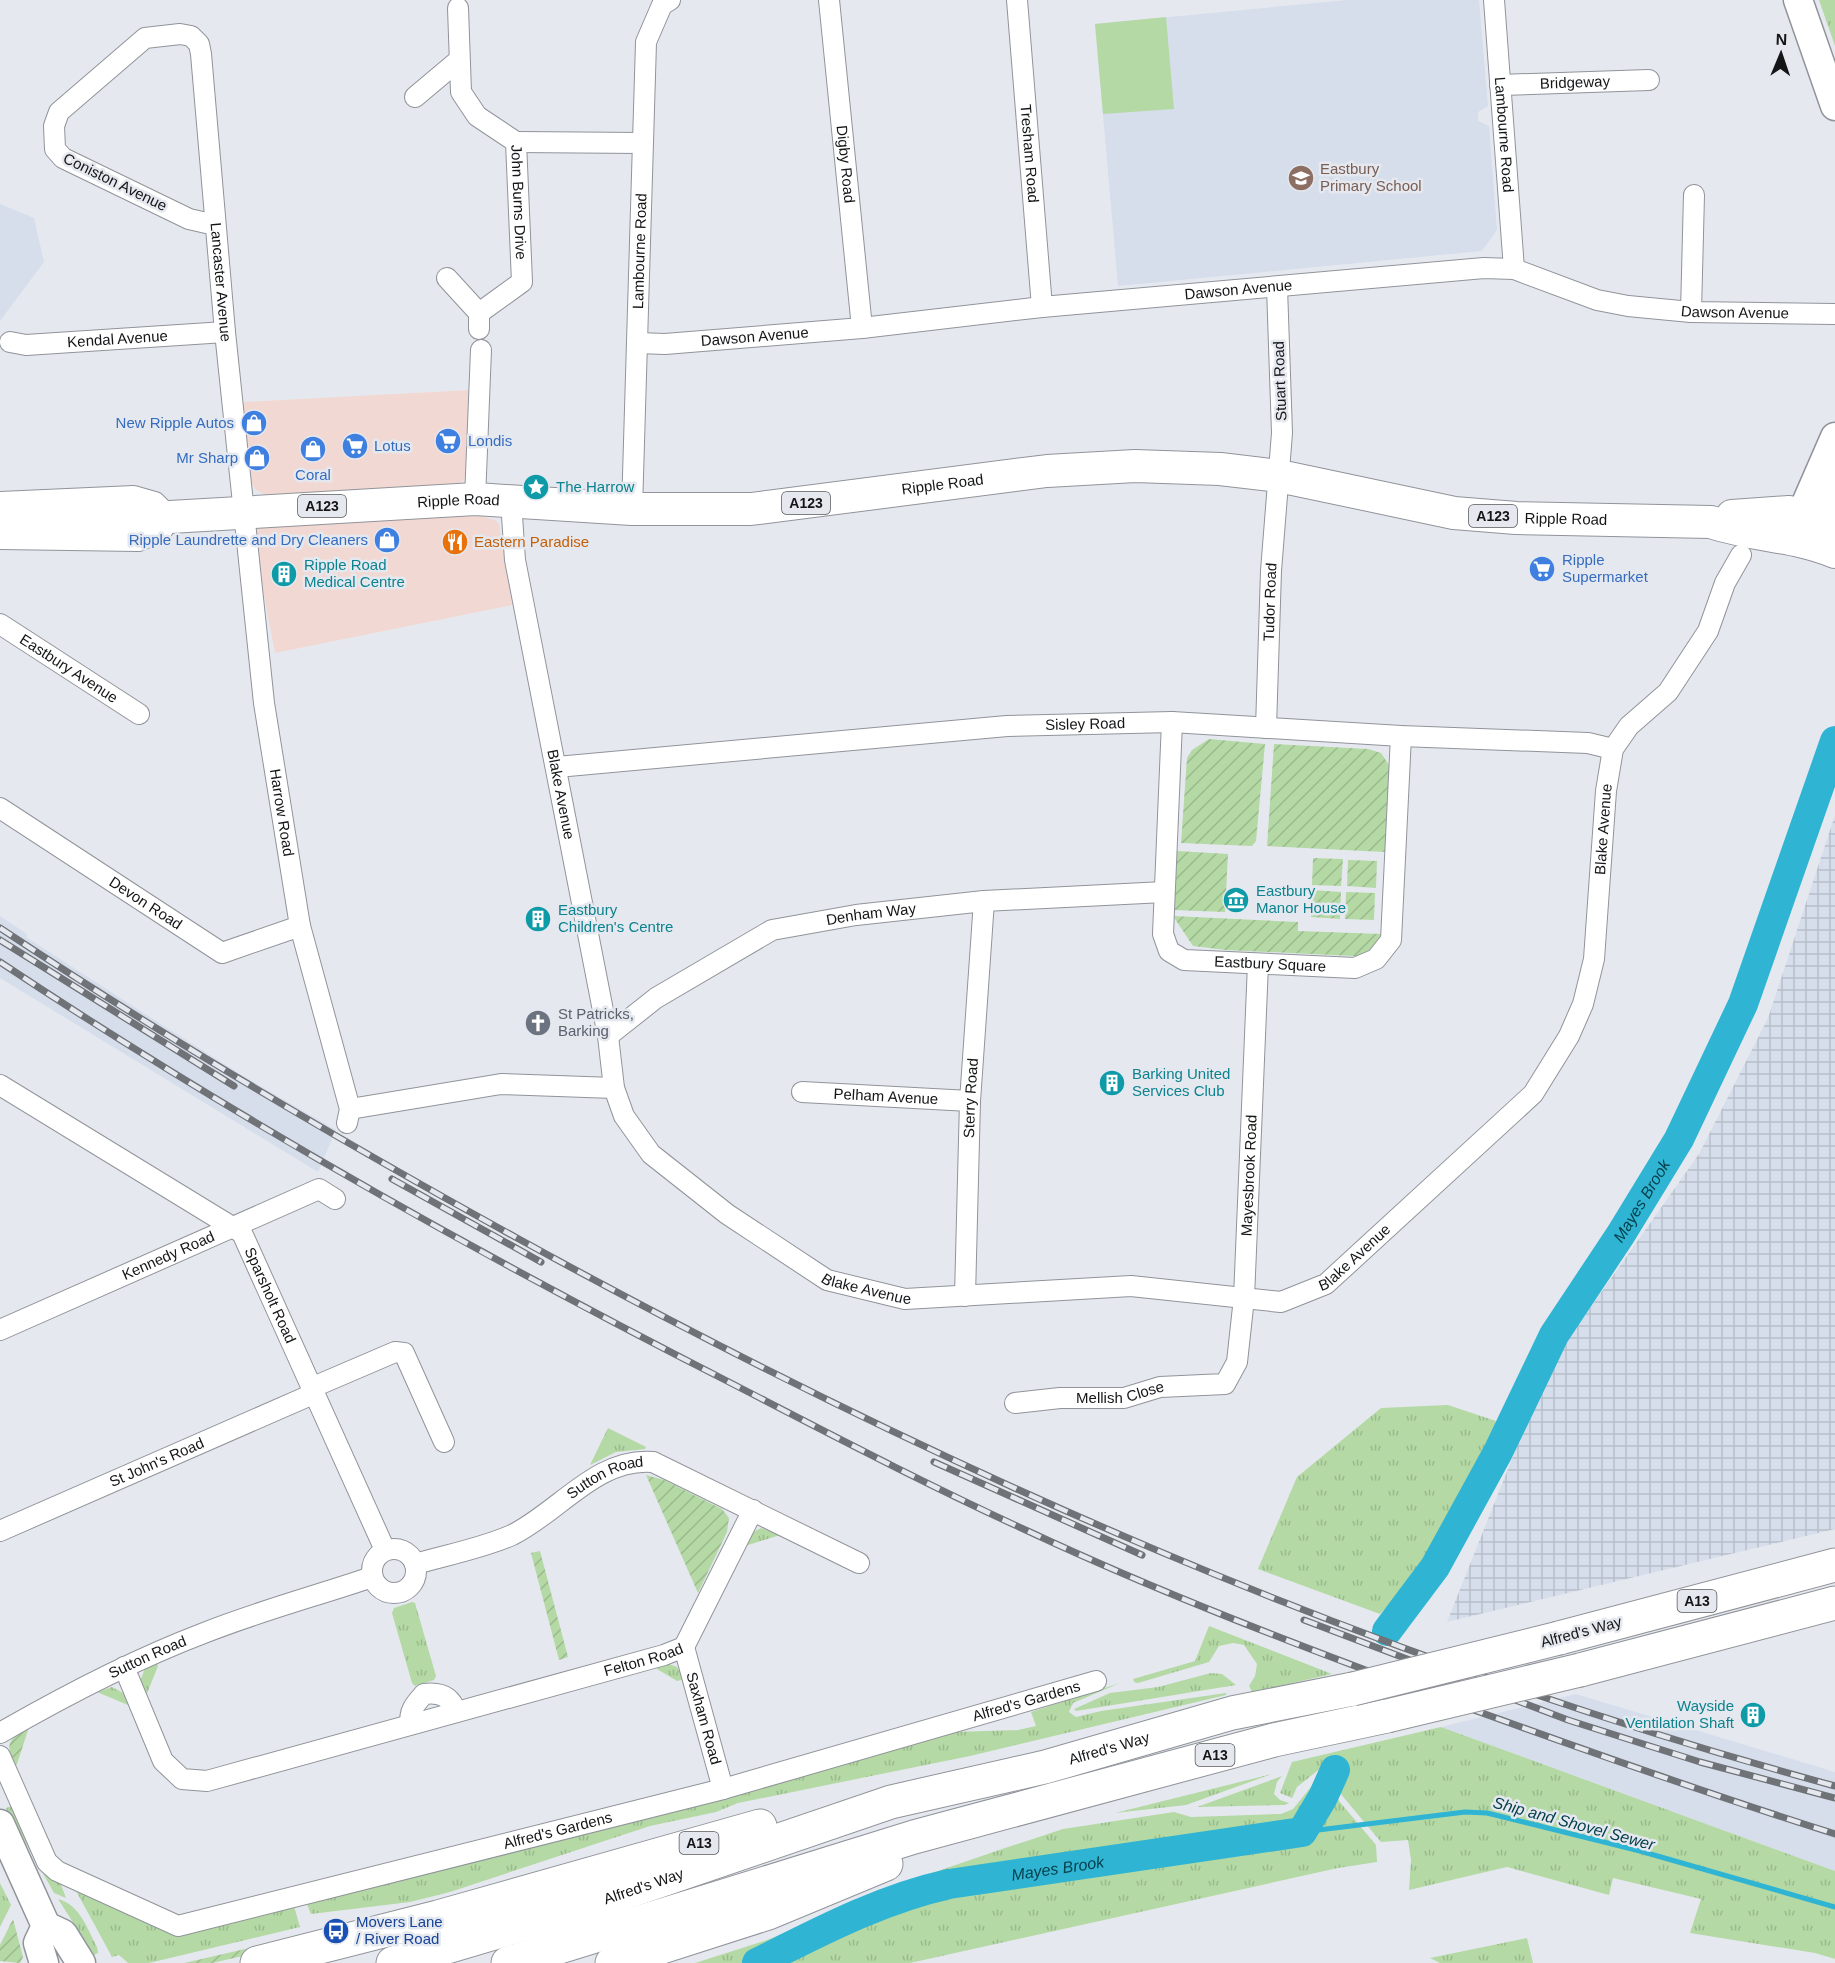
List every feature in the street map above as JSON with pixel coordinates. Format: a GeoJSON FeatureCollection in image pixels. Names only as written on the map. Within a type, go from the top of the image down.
{"type":"FeatureCollection","features":[{"type":"Feature","properties":{"kind":"highway","name":"Alfred's Way"},"geometry":{"type":"LineString","coordinates":[[393,1963],[626,1893],[891,1802],[1045,1767],[1232,1713],[1353,1689],[1559,1638],[1835,1565]]}},
{"type":"Feature","properties":{"kind":"highway","name":"A13"},"geometry":{"type":"LineString","coordinates":[[508,1963],[914,1837],[1274,1740],[1387,1716],[1580,1670],[1835,1604]]}},
{"type":"Feature","properties":{"kind":"highway","name":"A13"},"geometry":{"type":"LineString","coordinates":[[257,1963],[438,1917],[792,1817],[891,1802]]}},
{"type":"Feature","properties":{"kind":"highway","name":"A13"},"geometry":{"type":"LineString","coordinates":[[612,1963],[768,1913],[882,1868],[914,1837]]}},
{"type":"Feature","properties":{"kind":"main road","name":"Ripple Road"},"geometry":{"type":"LineString","coordinates":[[0,521],[170,517],[243,510],[475,499],[632,509],[751,509],[1047,471],[1099,467],[1220,469],[1279,476],[1454,513],[1516,518],[1711,522],[1732,530],[1816,534]]}},
{"type":"Feature","properties":{"kind":"street","name":"Lambourne Road"},"geometry":{"type":"LineString","coordinates":[[632,509],[638,343],[641,143],[646,42],[662,5],[670,0]]}},
{"type":"Feature","properties":{"kind":"street","name":"Digby Road"},"geometry":{"type":"LineString","coordinates":[[829,0],[862,328]]}},
{"type":"Feature","properties":{"kind":"street","name":"Tresham Road"},"geometry":{"type":"LineString","coordinates":[[1017,0],[1042,307]]}},
{"type":"Feature","properties":{"kind":"street","name":"Lambourne Road"},"geometry":{"type":"LineString","coordinates":[[1494,0],[1514,270]]}},
{"type":"Feature","properties":{"kind":"street"},"geometry":{"type":"LineString","coordinates":[[1798,0],[1835,106]]}},
{"type":"Feature","properties":{"kind":"street","name":"John Burns Drive"},"geometry":{"type":"LineString","coordinates":[[447,278],[479,321],[522,282],[516,142],[477,117],[461,92],[458,8]]}},
{"type":"Feature","properties":{"kind":"street","name":"Coniston Avenue"},"geometry":{"type":"LineString","coordinates":[[201,54],[199,44],[190,36],[180,34],[145,38],[138,42],[59,112],[54,126],[54,149],[63,158],[179,214],[215,225]]}},
{"type":"Feature","properties":{"kind":"street","name":"Lancaster Avenue"},"geometry":{"type":"LineString","coordinates":[[201,54],[243,510]]}},
{"type":"Feature","properties":{"kind":"street"},"geometry":{"type":"LineString","coordinates":[[415,96],[459,60]]}},
{"type":"Feature","properties":{"kind":"street","name":"Bridgeway"},"geometry":{"type":"LineString","coordinates":[[1500,85],[1649,80]]}},
{"type":"Feature","properties":{"kind":"street"},"geometry":{"type":"LineString","coordinates":[[516,142],[641,143]]}},
{"type":"Feature","properties":{"kind":"street"},"geometry":{"type":"LineString","coordinates":[[1691,312],[1694,195]]}},
{"type":"Feature","properties":{"kind":"street","name":"Dawson Avenue"},"geometry":{"type":"LineString","coordinates":[[638,343],[665,344],[862,328],[1042,307],[1484,268],[1514,270],[1597,300],[1691,312],[1831,314]]}},
{"type":"Feature","properties":{"kind":"street","name":"Stuart Road"},"geometry":{"type":"LineString","coordinates":[[1277,287],[1282,433],[1279,476]]}},
{"type":"Feature","properties":{"kind":"street","name":"Kendal Avenue"},"geometry":{"type":"LineString","coordinates":[[10,342],[26,345],[225,332]]}},
{"type":"Feature","properties":{"kind":"street"},"geometry":{"type":"LineString","coordinates":[[475,499],[481,350]]}},
{"type":"Feature","properties":{"kind":"street"},"geometry":{"type":"LineString","coordinates":[[1816,534],[1835,437]]}},
{"type":"Feature","properties":{"kind":"street","name":"Tudor Road"},"geometry":{"type":"LineString","coordinates":[[1266,728],[1271,571],[1279,476]]}},
{"type":"Feature","properties":{"kind":"street"},"geometry":{"type":"LineString","coordinates":[[1816,534],[1835,485]]}},
{"type":"Feature","properties":{"kind":"street"},"geometry":{"type":"LineString","coordinates":[[0,502],[134,495],[156,502],[170,517],[162,531],[139,541],[0,539]]}},
{"type":"Feature","properties":{"kind":"street","name":"Blake Avenue"},"geometry":{"type":"LineString","coordinates":[[511,501],[515,560],[608,1036],[614,1088],[624,1116],[651,1154],[727,1214],[827,1280],[905,1299],[1131,1286],[1281,1302],[1326,1284],[1533,1094],[1569,1036],[1583,1004],[1594,959],[1606,791],[1613,749],[1629,726],[1668,692],[1708,631],[1725,583],[1741,555]]}},
{"type":"Feature","properties":{"kind":"street","name":"Harrow Road"},"geometry":{"type":"LineString","coordinates":[[243,510],[264,703],[300,926],[348,1116],[501,1084],[614,1088]]}},
{"type":"Feature","properties":{"kind":"street","name":"Eastbury Avenue"},"geometry":{"type":"LineString","coordinates":[[0,624],[139,714]]}},
{"type":"Feature","properties":{"kind":"street","name":"Sisley Road"},"geometry":{"type":"LineString","coordinates":[[557,767],[1007,726],[1172,722],[1401,736],[1588,743],[1613,749]]}},
{"type":"Feature","properties":{"kind":"street","name":"Eastbury Square"},"geometry":{"type":"LineString","coordinates":[[1172,722],[1163,934],[1169,951],[1184,960],[1355,968],[1377,959],[1390,940],[1401,736]]}},
{"type":"Feature","properties":{"kind":"street","name":"Devon Road"},"geometry":{"type":"LineString","coordinates":[[0,808],[222,953],[300,926]]}},
{"type":"Feature","properties":{"kind":"street","name":"Denham Way"},"geometry":{"type":"LineString","coordinates":[[608,1036],[656,998],[772,930],[856,915],[984,901],[1164,892]]}},
{"type":"Feature","properties":{"kind":"street","name":"Sterry Road"},"geometry":{"type":"LineString","coordinates":[[965,1296],[970,1101],[984,901]]}},
{"type":"Feature","properties":{"kind":"street","name":"Mayesbrook Road"},"geometry":{"type":"LineString","coordinates":[[1225,1384],[1237,1362],[1244,1298],[1258,964]]}},
{"type":"Feature","properties":{"kind":"street","name":"Sparsholt Road"},"geometry":{"type":"LineString","coordinates":[[0,1085],[231,1226],[244,1238],[385,1550]]}},
{"type":"Feature","properties":{"kind":"street","name":"Pelham Avenue"},"geometry":{"type":"LineString","coordinates":[[802,1092],[970,1101]]}},
{"type":"Feature","properties":{"kind":"street","name":"Kennedy Road"},"geometry":{"type":"LineString","coordinates":[[0,1330],[319,1189],[335,1199]]}},
{"type":"Feature","properties":{"kind":"street","name":"St John's Road"},"geometry":{"type":"LineString","coordinates":[[0,1531],[395,1352],[404,1353],[444,1442]]}},
{"type":"Feature","properties":{"kind":"street","name":"Mellish Close"},"geometry":{"type":"LineString","coordinates":[[1015,1403],[1060,1398],[1124,1398],[1160,1387],[1225,1384]]}},
{"type":"Feature","properties":{"kind":"street","name":"Sutton Road"},"geometry":{"type":"LineString","coordinates":[[415,1564],[510,1536],[594,1479],[623,1463],[653,1462],[859,1563]]}},
{"type":"Feature","properties":{"kind":"street","name":"Felton Road"},"geometry":{"type":"LineString","coordinates":[[124,1667],[163,1761],[182,1779],[193,1782],[207,1781],[411,1724],[409,1717],[412,1709],[424,1695],[442,1694],[453,1704],[456,1712],[664,1655],[684,1647],[753,1510]]}},
{"type":"Feature","properties":{"kind":"street"},"geometry":{"type":"LineString","coordinates":[[396,1549],[406,1552],[415,1564],[414,1580],[409,1587],[397,1593],[382,1590],[372,1577],[372,1564],[385,1550],[396,1549]]}},
{"type":"Feature","properties":{"kind":"street","name":"Sutton Road"},"geometry":{"type":"LineString","coordinates":[[0,1733],[124,1667],[203,1633],[290,1602],[372,1577]]}},
{"type":"Feature","properties":{"kind":"street","name":"Saxham Road"},"geometry":{"type":"LineString","coordinates":[[684,1647],[723,1789]]}},
{"type":"Feature","properties":{"kind":"street","name":"Alfred's Gardens"},"geometry":{"type":"LineString","coordinates":[[0,1756],[47,1862],[57,1871],[178,1926],[723,1789],[1096,1681]]}},
{"type":"Feature","properties":{"kind":"street"},"geometry":{"type":"LineString","coordinates":[[0,1824],[46,1926],[63,1934],[81,1963]]}},
{"type":"Feature","properties":{"kind":"street"},"geometry":{"type":"LineString","coordinates":[[44,1963],[38,1944],[46,1926]]}},
{"type":"Feature","properties":{"kind":"shaded area","name":"Eastbury Primary School"},"geometry":{"type":"Polygon","coordinates":[[[1347,0],[1479,0],[1488,106],[1478,112],[1478,121],[1489,126],[1497,230],[1482,251],[1118,286],[1095,24],[1347,0]]]}},
{"type":"Feature","properties":{"kind":"shaded area"},"geometry":{"type":"Polygon","coordinates":[[[0,204],[34,218],[44,262],[0,321],[0,204]]]}},
{"type":"Feature","properties":{"kind":"shaded area"},"geometry":{"type":"Polygon","coordinates":[[[470,390],[469,472],[463,481],[449,487],[268,497],[255,489],[247,475],[243,402],[470,390]]]}},
{"type":"Feature","properties":{"kind":"shaded area"},"geometry":{"type":"Polygon","coordinates":[[[398,511],[481,516],[495,520],[499,524],[512,605],[275,653],[256,553],[256,528],[262,521],[398,511]]]}},
{"type":"Feature","properties":{"kind":"shaded area"},"geometry":{"type":"Polygon","coordinates":[[[1835,815],[1835,1529],[1447,1622],[1549,1366],[1699,1154],[1768,1018],[1835,815]]]}},
{"type":"Feature","properties":{"kind":"shaded area"},"geometry":{"type":"Polygon","coordinates":[[[0,916],[27,934],[26,937],[142,1012],[243,1076],[336,1130],[318,1172],[0,978],[0,916]]]}},
{"type":"Feature","properties":{"kind":"shaded area"},"geometry":{"type":"Polygon","coordinates":[[[1576,1694],[1835,1772],[1835,1871],[1441,1727],[1576,1694]]]}},
{"type":"Feature","properties":{"kind":"green space"},"geometry":{"type":"Polygon","coordinates":[[[1819,0],[1835,0],[1835,46],[1819,0]]]}},
{"type":"Feature","properties":{"kind":"green space"},"geometry":{"type":"Polygon","coordinates":[[[1166,17],[1174,109],[1103,114],[1095,24],[1166,17]]]}},
{"type":"Feature","properties":{"kind":"green space"},"geometry":{"type":"Polygon","coordinates":[[[1209,739],[1265,744],[1256,841],[1252,846],[1181,843],[1187,758],[1192,750],[1209,739]]]}},
{"type":"Feature","properties":{"kind":"green space"},"geometry":{"type":"Polygon","coordinates":[[[1274,744],[1368,749],[1381,753],[1391,768],[1385,852],[1267,846],[1274,744]]]}},
{"type":"Feature","properties":{"kind":"green space"},"geometry":{"type":"Polygon","coordinates":[[[1177,851],[1228,854],[1225,912],[1174,910],[1177,851]]]}},
{"type":"Feature","properties":{"kind":"green space"},"geometry":{"type":"Polygon","coordinates":[[[1313,858],[1343,859],[1341,886],[1312,885],[1313,858]]]}},
{"type":"Feature","properties":{"kind":"green space"},"geometry":{"type":"Polygon","coordinates":[[[1348,860],[1377,861],[1376,888],[1347,886],[1348,860]]]}},
{"type":"Feature","properties":{"kind":"green space"},"geometry":{"type":"Polygon","coordinates":[[[1312,890],[1341,892],[1340,919],[1311,917],[1312,890]]]}},
{"type":"Feature","properties":{"kind":"green space"},"geometry":{"type":"Polygon","coordinates":[[[1346,892],[1375,893],[1374,920],[1345,919],[1346,892]]]}},
{"type":"Feature","properties":{"kind":"green space"},"geometry":{"type":"Polygon","coordinates":[[[1173,916],[1298,922],[1298,931],[1381,934],[1382,945],[1374,957],[1226,950],[1193,946],[1173,916]]]}},
{"type":"Feature","properties":{"kind":"green space"},"geometry":{"type":"Polygon","coordinates":[[[1448,1405],[1496,1421],[1484,1455],[1422,1569],[1380,1614],[1258,1569],[1297,1477],[1381,1408],[1448,1405]]]}},
{"type":"Feature","properties":{"kind":"green space"},"geometry":{"type":"Polygon","coordinates":[[[608,1428],[646,1447],[645,1449],[616,1452],[590,1465],[608,1428]]]}},
{"type":"Feature","properties":{"kind":"green space"},"geometry":{"type":"Polygon","coordinates":[[[646,1475],[664,1480],[722,1509],[729,1518],[727,1532],[698,1593],[646,1475]]]}},
{"type":"Feature","properties":{"kind":"green space"},"geometry":{"type":"Polygon","coordinates":[[[761,1528],[780,1535],[745,1546],[751,1533],[761,1528]]]}},
{"type":"Feature","properties":{"kind":"green space"},"geometry":{"type":"Polygon","coordinates":[[[540,1551],[568,1657],[559,1660],[531,1553],[540,1551]]]}},
{"type":"Feature","properties":{"kind":"green space"},"geometry":{"type":"Polygon","coordinates":[[[415,1603],[436,1676],[434,1680],[415,1686],[412,1683],[392,1613],[394,1608],[415,1603]]]}},
{"type":"Feature","properties":{"kind":"green space"},"geometry":{"type":"Polygon","coordinates":[[[1209,1626],[1332,1674],[1252,1692],[1249,1686],[1255,1676],[1257,1664],[1244,1645],[1233,1643],[1219,1646],[1209,1662],[1138,1683],[1134,1682],[1133,1679],[1195,1661],[1209,1626]]]}},
{"type":"Feature","properties":{"kind":"green space"},"geometry":{"type":"Polygon","coordinates":[[[156,1661],[158,1666],[146,1696],[140,1681],[146,1666],[156,1661]]]}},
{"type":"Feature","properties":{"kind":"green space"},"geometry":{"type":"Polygon","coordinates":[[[663,1662],[677,1667],[685,1679],[677,1681],[657,1669],[656,1664],[663,1662]]]}},
{"type":"Feature","properties":{"kind":"green space"},"geometry":{"type":"Polygon","coordinates":[[[1211,1673],[1222,1674],[1236,1685],[1076,1711],[1074,1709],[1110,1693],[1158,1687],[1211,1673]]]}},
{"type":"Feature","properties":{"kind":"green space"},"geometry":{"type":"Polygon","coordinates":[[[1120,1683],[1073,1703],[1069,1712],[1076,1717],[1101,1711],[1226,1693],[1226,1695],[970,1756],[738,1803],[716,1812],[650,1826],[450,1892],[410,1902],[311,1914],[306,1902],[953,1732],[1018,1730],[1036,1726],[1031,1712],[1120,1683]]]}},
{"type":"Feature","properties":{"kind":"green space"},"geometry":{"type":"Polygon","coordinates":[[[112,1687],[125,1694],[128,1705],[97,1692],[112,1687]]]}},
{"type":"Feature","properties":{"kind":"green space"},"geometry":{"type":"Polygon","coordinates":[[[29,1727],[15,1766],[10,1752],[10,1742],[29,1727]]]}},
{"type":"Feature","properties":{"kind":"green space"},"geometry":{"type":"Polygon","coordinates":[[[1441,1727],[1835,1871],[1835,1959],[1815,1953],[1690,1933],[1701,1899],[1613,1878],[1609,1895],[1507,1867],[1409,1890],[1411,1860],[1408,1840],[1381,1842],[1324,1774],[1327,1771],[1344,1773],[1322,1767],[1297,1787],[1292,1798],[1280,1793],[1292,1762],[1441,1727]]]}},
{"type":"Feature","properties":{"kind":"green space"},"geometry":{"type":"Polygon","coordinates":[[[1272,1774],[1186,1805],[1115,1813],[1272,1774]]]}},
{"type":"Feature","properties":{"kind":"green space"},"geometry":{"type":"Polygon","coordinates":[[[1282,1776],[1277,1782],[1274,1794],[1280,1800],[1289,1803],[1285,1805],[1197,1807],[1282,1776]]]}},
{"type":"Feature","properties":{"kind":"green space"},"geometry":{"type":"Polygon","coordinates":[[[1319,1777],[1376,1845],[1377,1862],[1338,1868],[910,1963],[695,1963],[767,1940],[941,1870],[1063,1829],[1174,1812],[1191,1817],[1281,1814],[1293,1809],[1319,1777]]]}},
{"type":"Feature","properties":{"kind":"green space"},"geometry":{"type":"Polygon","coordinates":[[[14,1805],[60,1882],[66,1898],[54,1893],[6,1808],[14,1805]]]}},
{"type":"Feature","properties":{"kind":"green space"},"geometry":{"type":"Polygon","coordinates":[[[0,1883],[11,1905],[0,1927],[0,1883]]]}},
{"type":"Feature","properties":{"kind":"green space"},"geometry":{"type":"Polygon","coordinates":[[[74,1887],[174,1933],[294,1906],[300,1927],[149,1963],[128,1963],[119,1955],[112,1957],[74,1887]]]}},
{"type":"Feature","properties":{"kind":"green space"},"geometry":{"type":"Polygon","coordinates":[[[58,1899],[72,1906],[82,1918],[98,1953],[94,1955],[58,1899]]]}},
{"type":"Feature","properties":{"kind":"green space"},"geometry":{"type":"Polygon","coordinates":[[[13,1919],[23,1957],[20,1963],[0,1961],[0,1945],[13,1919]]]}},
{"type":"Feature","properties":{"kind":"green space"},"geometry":{"type":"Polygon","coordinates":[[[297,1937],[299,1943],[212,1963],[184,1963],[297,1937]]]}},
{"type":"Feature","properties":{"kind":"green space"},"geometry":{"type":"Polygon","coordinates":[[[1527,1938],[1533,1963],[1440,1963],[1430,1958],[1527,1938]]]}},
{"type":"Feature","properties":{"kind":"waterway","name":"Mayes Brook"},"geometry":{"type":"LineString","coordinates":[[1387,1631],[1435,1567],[1498,1452],[1554,1335],[1621,1234],[1679,1139],[1743,1004],[1835,741]]}},
{"type":"Feature","properties":{"kind":"waterway","name":"Mayes Brook"},"geometry":{"type":"LineString","coordinates":[[757,1963],[875,1907],[924,1890],[949,1884],[1302,1832],[1323,1797],[1335,1770]]}},
{"type":"Feature","properties":{"kind":"waterway","name":"Ship and Shovel Sewer"},"geometry":{"type":"LineString","coordinates":[[1302,1832],[1465,1812],[1487,1813],[1640,1851],[1835,1907]]}},
{"type":"Feature","properties":{"kind":"railway"},"geometry":{"type":"LineString","coordinates":[[0,928],[126,1010],[255,1088],[517,1238],[675,1323],[996,1480],[1159,1551],[1325,1618],[1492,1680],[1662,1736],[1835,1786]]}},
{"type":"Feature","properties":{"kind":"railway"},"geometry":{"type":"LineString","coordinates":[[0,940],[234,1086]]}},
{"type":"Feature","properties":{"kind":"railway"},"geometry":{"type":"LineString","coordinates":[[0,962],[177,1075],[449,1233],[634,1333],[992,1514],[1130,1577],[1232,1619],[1438,1697],[1735,1802],[1835,1834]]}},
{"type":"Feature","properties":{"kind":"railway"},"geometry":{"type":"LineString","coordinates":[[392,1179],[541,1262]]}},
{"type":"Feature","properties":{"kind":"railway"},"geometry":{"type":"LineString","coordinates":[[934,1462],[1142,1555]]}},
{"type":"Feature","properties":{"kind":"railway"},"geometry":{"type":"LineString","coordinates":[[1304,1620],[1568,1720],[1700,1762],[1835,1798]]}},
{"type":"Feature","properties":{"kind":"place","name":"Eastbury Primary School"},"geometry":{"type":"Point","coordinates":[1301,178]}},
{"type":"Feature","properties":{"kind":"place","name":"New Ripple Autos"},"geometry":{"type":"Point","coordinates":[254,423]}},
{"type":"Feature","properties":{"kind":"place","name":"Londis"},"geometry":{"type":"Point","coordinates":[448,441]}},
{"type":"Feature","properties":{"kind":"place","name":"Lotus"},"geometry":{"type":"Point","coordinates":[355,446]}},
{"type":"Feature","properties":{"kind":"place","name":"Coral"},"geometry":{"type":"Point","coordinates":[313,449]}},
{"type":"Feature","properties":{"kind":"place","name":"Mr Sharp"},"geometry":{"type":"Point","coordinates":[257,458]}},
{"type":"Feature","properties":{"kind":"place","name":"The Harrow"},"geometry":{"type":"Point","coordinates":[536,487]}},
{"type":"Feature","properties":{"kind":"place","name":"Ripple Laundrette and Dry Cleaners"},"geometry":{"type":"Point","coordinates":[387,540]}},
{"type":"Feature","properties":{"kind":"place","name":"Eastern Paradise"},"geometry":{"type":"Point","coordinates":[455,542]}},
{"type":"Feature","properties":{"kind":"place","name":"Ripple Supermarket"},"geometry":{"type":"Point","coordinates":[1542,569]}},
{"type":"Feature","properties":{"kind":"place","name":"Ripple Road Medical Centre"},"geometry":{"type":"Point","coordinates":[284,574]}},
{"type":"Feature","properties":{"kind":"place","name":"Eastbury Manor House"},"geometry":{"type":"Point","coordinates":[1236,900]}},
{"type":"Feature","properties":{"kind":"place","name":"Eastbury Children's Centre"},"geometry":{"type":"Point","coordinates":[538,919]}},
{"type":"Feature","properties":{"kind":"place","name":"St Patricks, Barking"},"geometry":{"type":"Point","coordinates":[538,1023]}},
{"type":"Feature","properties":{"kind":"place","name":"Barking United Services Club"},"geometry":{"type":"Point","coordinates":[1112,1083]}},
{"type":"Feature","properties":{"kind":"place","name":"Wayside Ventilation Shaft"},"geometry":{"type":"Point","coordinates":[1753,1715]}},
{"type":"Feature","properties":{"kind":"place","name":"Movers Lane / River Road"},"geometry":{"type":"Point","coordinates":[336,1931]}}]}
